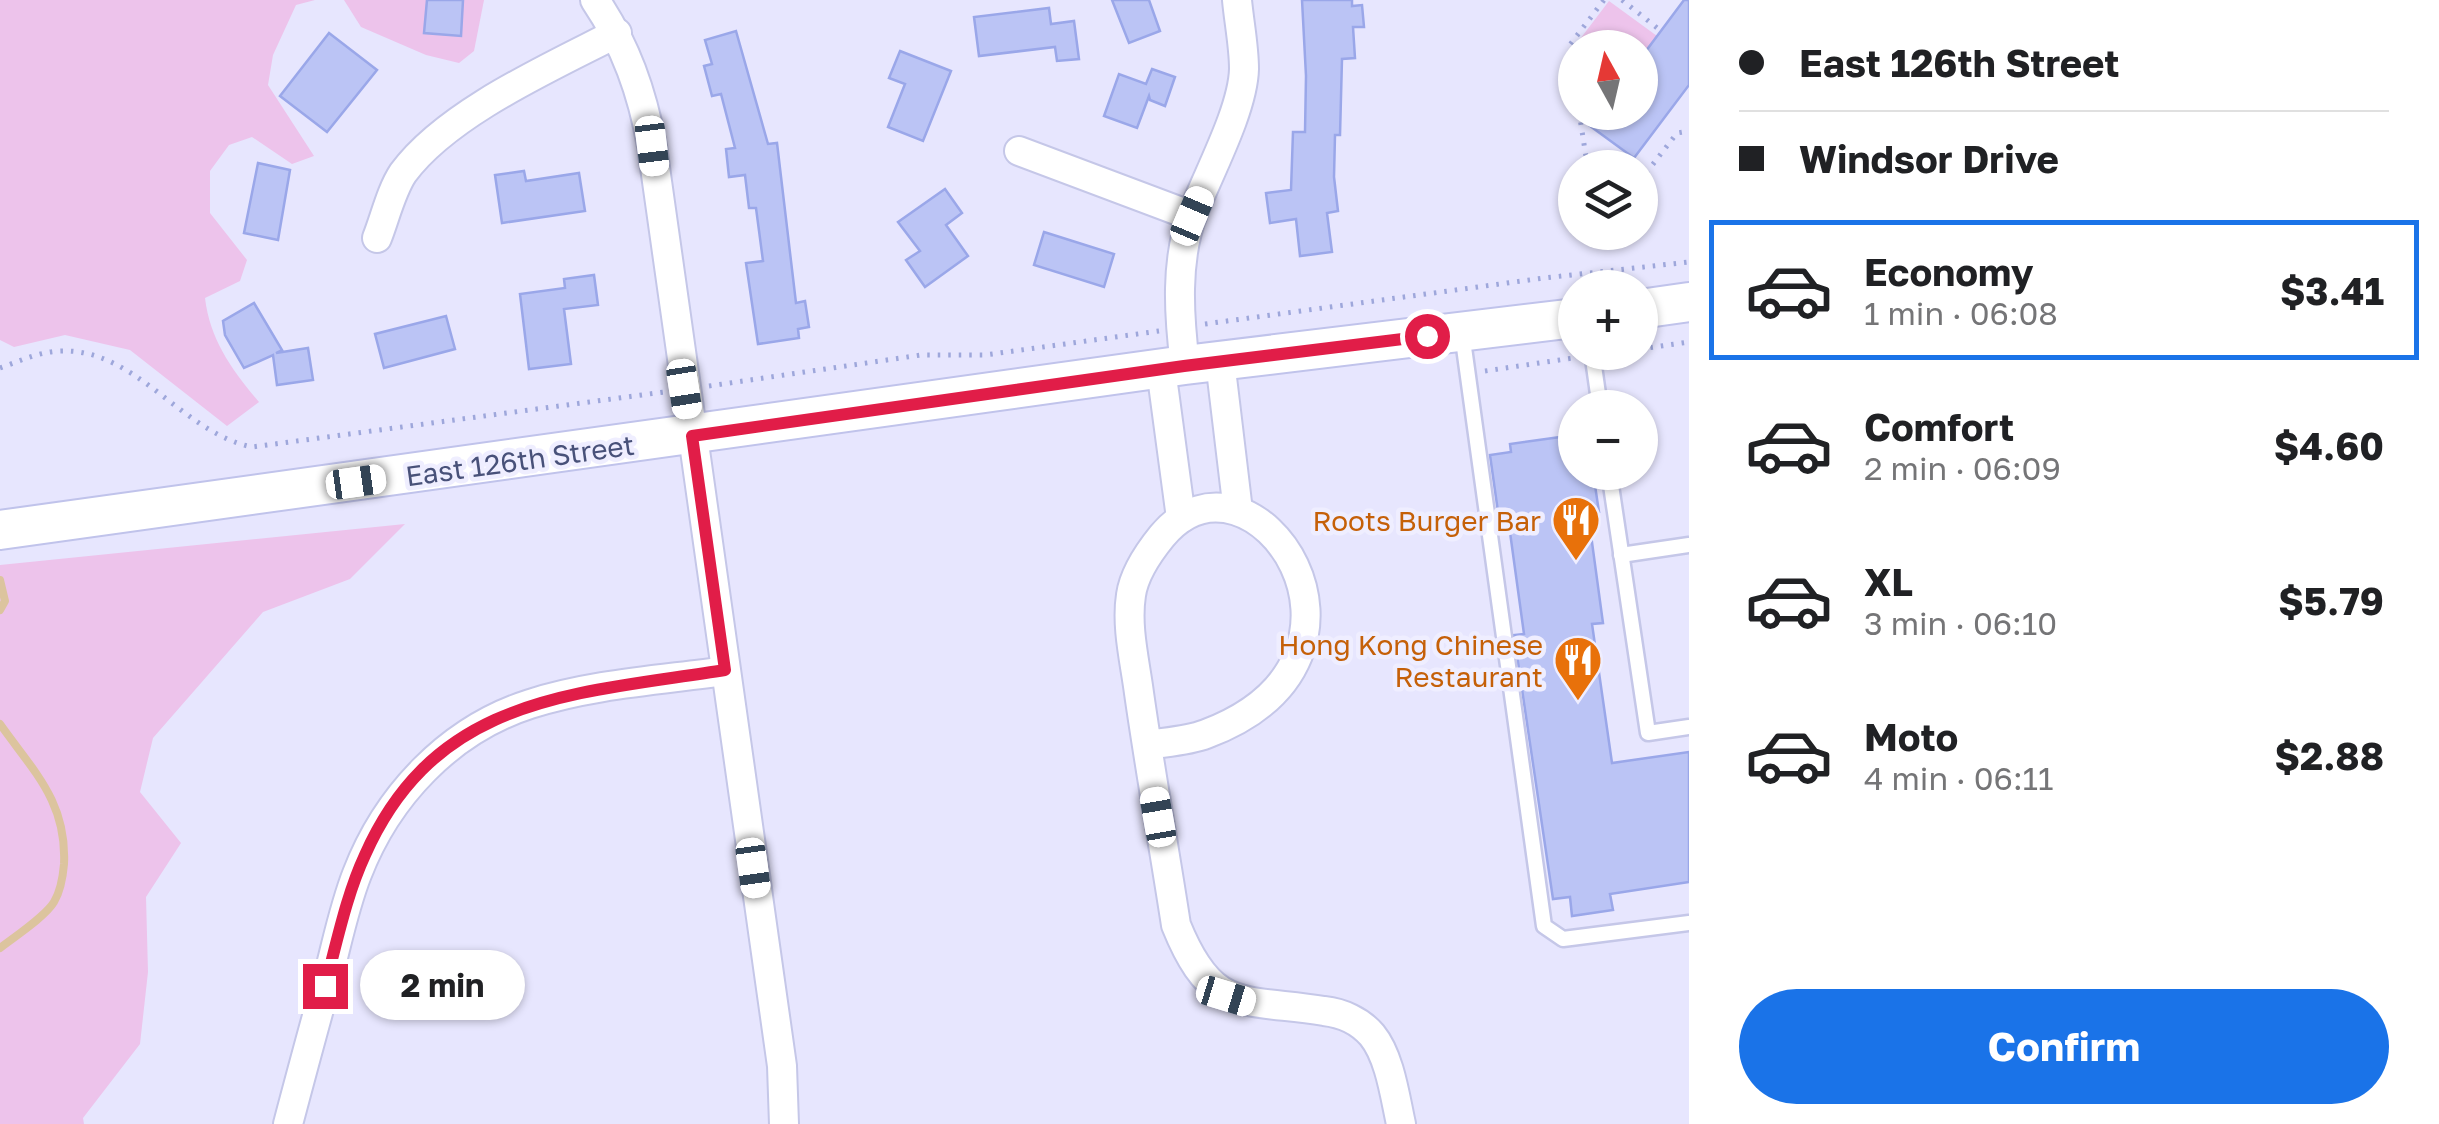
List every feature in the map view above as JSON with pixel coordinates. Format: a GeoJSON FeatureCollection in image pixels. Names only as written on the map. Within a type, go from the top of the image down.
{"type":"FeatureCollection","features":[{"type":"Feature","properties":{"kind":"street"},"geometry":{"type":"LineString","coordinates":[[595,0],[617,32],[645,106],[782,1066],[784,1124]]}},
{"type":"Feature","properties":{"kind":"street"},"geometry":{"type":"LineString","coordinates":[[1237,0],[1244,72],[1227,133],[1192,216],[1182,261],[1180,328],[1238,511]]}},
{"type":"Feature","properties":{"kind":"street"},"geometry":{"type":"LineString","coordinates":[[377,238],[401,176],[434,140],[478,109],[617,32]]}},
{"type":"Feature","properties":{"kind":"street"},"geometry":{"type":"LineString","coordinates":[[1019,151],[1192,216]]}},
{"type":"Feature","properties":{"kind":"street"},"geometry":{"type":"LineString","coordinates":[[1658,306],[1689,302]]}},
{"type":"Feature","properties":{"kind":"street","name":"East 126th Street"},"geometry":{"type":"LineString","coordinates":[[0,530],[1189,365],[1558,320]]}},
{"type":"Feature","properties":{"kind":"street"},"geometry":{"type":"LineString","coordinates":[[1181,518],[1189,365]]}},
{"type":"Feature","properties":{"kind":"street"},"geometry":{"type":"LineString","coordinates":[[1146,745],[1204,736],[1250,713],[1274,695],[1291,671],[1306,638],[1306,611],[1294,561],[1264,527],[1238,511],[1208,506],[1181,518],[1150,553],[1130,593],[1130,626],[1146,745],[1176,924],[1187,952],[1204,978],[1226,996],[1252,1004],[1336,1012],[1355,1020],[1373,1036],[1401,1124]]}},
{"type":"Feature","properties":{"kind":"street"},"geometry":{"type":"LineString","coordinates":[[288,1124],[355,878],[378,828],[416,777],[464,736],[528,704],[725,670]]}},
{"type":"Feature","properties":{"kind":"lane"},"geometry":{"type":"LineString","coordinates":[[1462,332],[1544,926],[1562,940],[1689,923]]}},
{"type":"Feature","properties":{"kind":"lane"},"geometry":{"type":"LineString","coordinates":[[1612,490],[1648,733],[1689,727]]}},
{"type":"Feature","properties":{"kind":"lane"},"geometry":{"type":"LineString","coordinates":[[1621,555],[1689,545]]}},
{"type":"Feature","properties":{"kind":"path"},"geometry":{"type":"LineString","coordinates":[[1581,30],[1604,0]]}},
{"type":"Feature","properties":{"kind":"path"},"geometry":{"type":"LineString","coordinates":[[1622,0],[1661,30]]}},
{"type":"Feature","properties":{"kind":"path"},"geometry":{"type":"LineString","coordinates":[[1658,159],[1678,133],[1689,131]]}},
{"type":"Feature","properties":{"kind":"path"},"geometry":{"type":"LineString","coordinates":[[0,368],[34,355],[62,351],[93,354],[124,368],[220,437],[252,447],[921,354],[985,355],[1544,278],[1689,262]]}},
{"type":"Feature","properties":{"kind":"path"},"geometry":{"type":"LineString","coordinates":[[1658,346],[1689,342]]}},
{"type":"Feature","properties":{"kind":"path"},"geometry":{"type":"LineString","coordinates":[[1467,373],[1558,359]]}},
{"type":"Feature","properties":{"kind":"shaded area"},"geometry":{"type":"Polygon","coordinates":[[[0,0],[315,0],[296,5],[273,55],[268,85],[314,156],[292,164],[252,137],[229,145],[210,171],[210,213],[247,260],[240,281],[205,298],[208,313],[224,354],[259,402],[227,426],[130,350],[65,335],[14,347],[0,340],[0,0]]]}},
{"type":"Feature","properties":{"kind":"shaded area"},"geometry":{"type":"Polygon","coordinates":[[[344,0],[484,0],[474,51],[459,63],[426,55],[361,27],[344,0]]]}},
{"type":"Feature","properties":{"kind":"shaded area"},"geometry":{"type":"Polygon","coordinates":[[[1609,1],[1649,30],[1587,30],[1609,1]]]}},
{"type":"Feature","properties":{"kind":"shaded area"},"geometry":{"type":"Polygon","coordinates":[[[405,524],[350,579],[263,612],[153,738],[140,792],[181,843],[146,897],[148,972],[140,1044],[83,1118],[84,1124],[0,1124],[0,565],[405,524]]]}},
{"type":"Feature","properties":{"kind":"building"},"geometry":{"type":"Polygon","coordinates":[[[427,0],[463,0],[461,36],[424,33],[427,0]]]}},
{"type":"Feature","properties":{"kind":"building"},"geometry":{"type":"Polygon","coordinates":[[[1112,0],[1149,0],[1160,31],[1129,43],[1112,0]]]}},
{"type":"Feature","properties":{"kind":"building"},"geometry":{"type":"Polygon","coordinates":[[[1302,0],[1352,0],[1352,6],[1362,5],[1364,27],[1353,27],[1355,58],[1342,59],[1340,135],[1335,135],[1338,211],[1327,213],[1332,252],[1300,256],[1296,219],[1270,223],[1266,193],[1291,190],[1293,132],[1305,132],[1302,0]]]}},
{"type":"Feature","properties":{"kind":"building"},"geometry":{"type":"Polygon","coordinates":[[[1684,0],[1689,0],[1689,85],[1658,126],[1658,35],[1684,0]]]}},
{"type":"Feature","properties":{"kind":"building"},"geometry":{"type":"Polygon","coordinates":[[[1049,8],[1051,24],[1074,21],[1079,59],[1057,61],[1055,47],[979,56],[974,17],[1049,8]]]}},
{"type":"Feature","properties":{"kind":"building"},"geometry":{"type":"Polygon","coordinates":[[[736,31],[768,144],[777,143],[796,303],[805,301],[809,327],[798,329],[799,338],[758,344],[746,263],[763,261],[756,208],[749,208],[745,175],[729,177],[726,149],[735,148],[721,94],[712,96],[704,66],[712,64],[705,40],[736,31]]]}},
{"type":"Feature","properties":{"kind":"building"},"geometry":{"type":"Polygon","coordinates":[[[329,33],[377,70],[327,132],[280,96],[329,33]]]}},
{"type":"Feature","properties":{"kind":"building"},"geometry":{"type":"Polygon","coordinates":[[[900,51],[951,71],[923,141],[888,127],[905,84],[889,78],[900,51]]]}},
{"type":"Feature","properties":{"kind":"building"},"geometry":{"type":"Polygon","coordinates":[[[1152,69],[1175,77],[1165,106],[1149,96],[1137,128],[1104,116],[1119,74],[1146,84],[1152,69]]]}},
{"type":"Feature","properties":{"kind":"building"},"geometry":{"type":"Polygon","coordinates":[[[1596,130],[1655,130],[1640,150],[1623,150],[1596,130]]]}},
{"type":"Feature","properties":{"kind":"building"},"geometry":{"type":"Polygon","coordinates":[[[258,163],[290,170],[278,240],[244,233],[258,163]]]}},
{"type":"Feature","properties":{"kind":"building"},"geometry":{"type":"Polygon","coordinates":[[[524,171],[526,181],[579,173],[585,211],[502,223],[495,175],[524,171]]]}},
{"type":"Feature","properties":{"kind":"building"},"geometry":{"type":"Polygon","coordinates":[[[945,189],[962,213],[946,225],[968,256],[925,287],[906,260],[920,251],[898,222],[945,189]]]}},
{"type":"Feature","properties":{"kind":"building"},"geometry":{"type":"Polygon","coordinates":[[[1044,232],[1114,254],[1104,287],[1034,265],[1044,232]]]}},
{"type":"Feature","properties":{"kind":"building"},"geometry":{"type":"Polygon","coordinates":[[[594,275],[598,305],[564,309],[571,364],[529,369],[520,294],[565,288],[564,279],[594,275]]]}},
{"type":"Feature","properties":{"kind":"building"},"geometry":{"type":"Polygon","coordinates":[[[254,303],[282,350],[276,353],[308,348],[313,380],[277,385],[273,355],[244,368],[225,335],[223,321],[254,303]]]}},
{"type":"Feature","properties":{"kind":"building"},"geometry":{"type":"Polygon","coordinates":[[[446,316],[455,349],[384,368],[375,334],[446,316]]]}},
{"type":"Feature","properties":{"kind":"building"},"geometry":{"type":"Polygon","coordinates":[[[1558,437],[1558,490],[1596,490],[1599,512],[1588,513],[1603,623],[1592,624],[1612,763],[1689,752],[1689,882],[1610,894],[1613,910],[1572,916],[1570,897],[1553,899],[1514,635],[1524,634],[1509,525],[1500,526],[1490,455],[1511,452],[1510,444],[1558,437]]]}},
{"type":"Feature","properties":{"kind":"waterway"},"geometry":{"type":"LineString","coordinates":[[0,580],[5,601],[0,610]]}},
{"type":"Feature","properties":{"kind":"waterway"},"geometry":{"type":"LineString","coordinates":[[0,724],[46,789],[64,842],[60,889],[50,908],[0,948]]}},
{"type":"Feature","properties":{"kind":"place","name":"Roots Burger Bar"},"geometry":{"type":"Point","coordinates":[1576,562]}},
{"type":"Feature","properties":{"kind":"place","name":"Hong Kong Chinese Restaurant"},"geometry":{"type":"Point","coordinates":[1578,702]}},
{"type":"Feature","properties":{"kind":"route"},"geometry":{"type":"LineString","coordinates":[[325,986],[366,852],[396,802],[439,754],[493,719],[528,704],[725,670],[692,436],[1184,366],[1427,336]]}}]}
